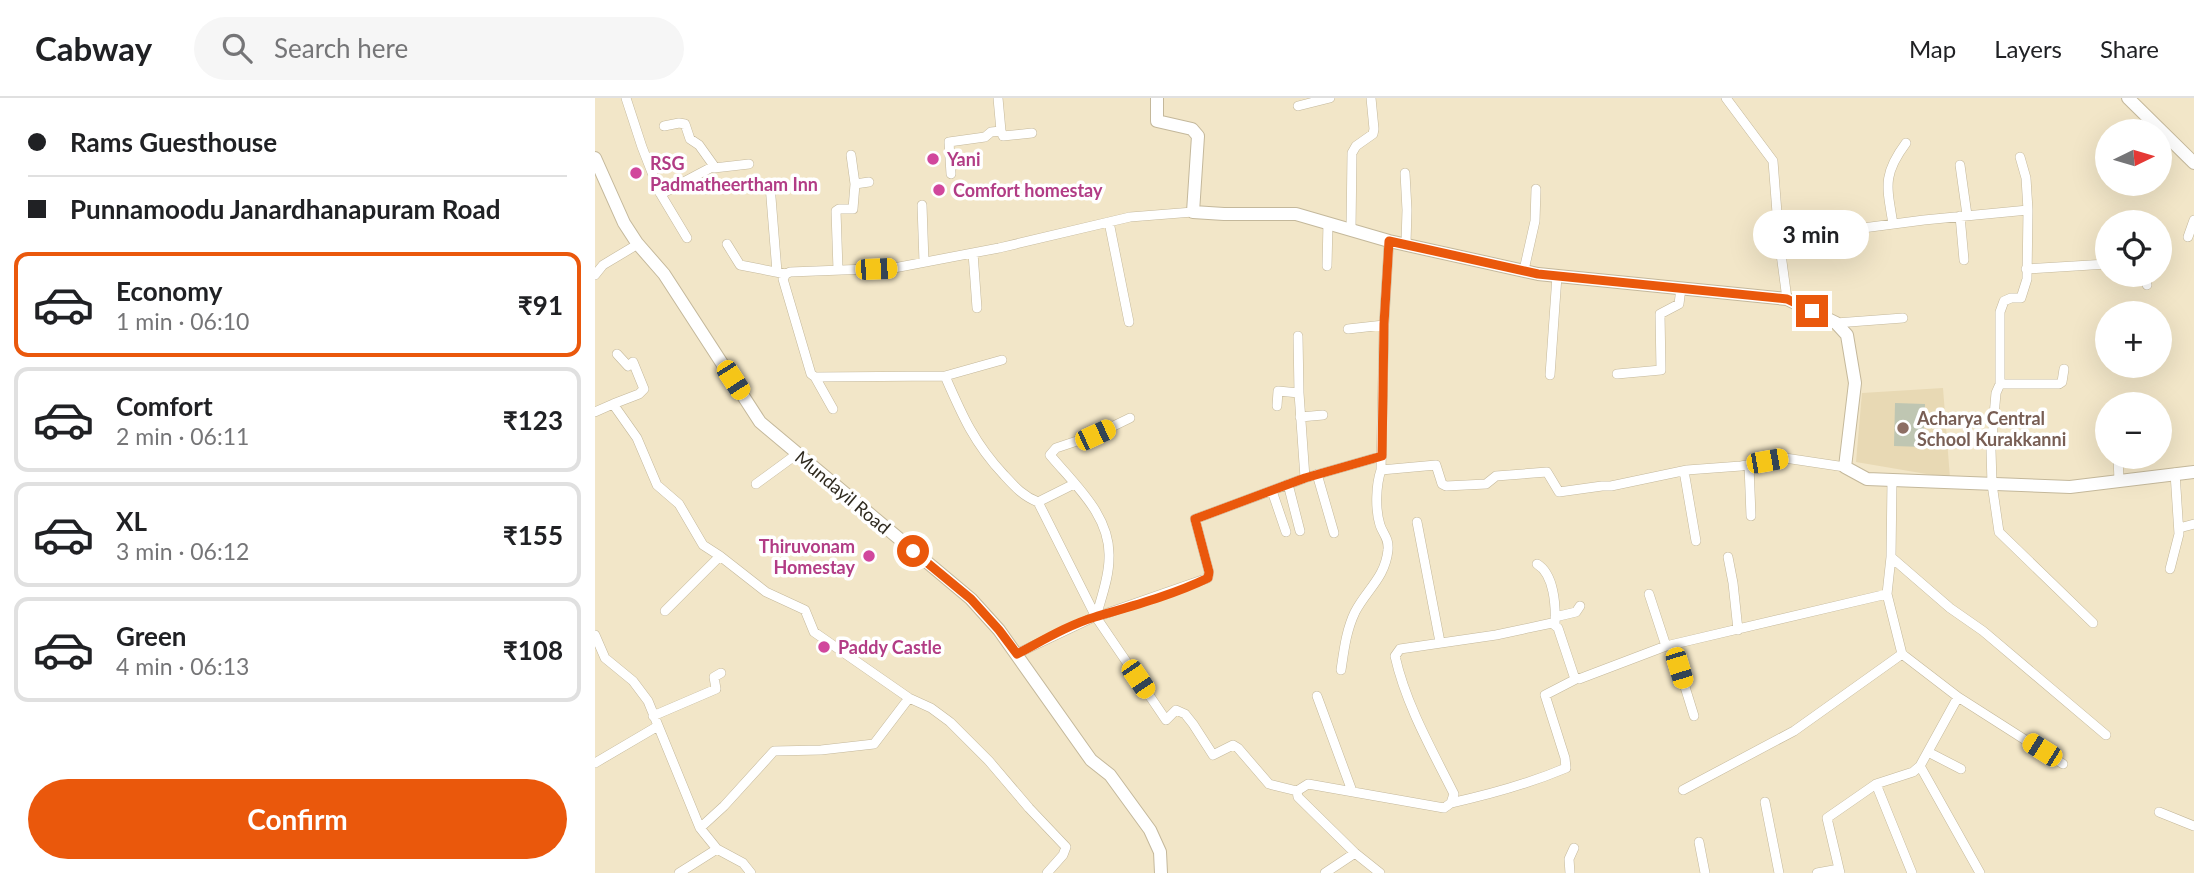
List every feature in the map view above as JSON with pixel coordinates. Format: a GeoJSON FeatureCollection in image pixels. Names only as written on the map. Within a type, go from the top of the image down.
{"type":"FeatureCollection","features":[{"type":"Feature","properties":{"kind":"main road"},"geometry":{"type":"LineString","coordinates":[[1157,98],[1157,121],[1192,129],[1198,136],[1193,212],[1296,215],[1389,241],[1557,276],[1787,299],[1836,323],[1847,334],[1854,383],[1845,467],[1867,479],[2070,487],[2194,472]]}},
{"type":"Feature","properties":{"kind":"main road"},"geometry":{"type":"LineString","coordinates":[[2128,98],[2194,163]]}},
{"type":"Feature","properties":{"kind":"main road","name":"Mundayil Road"},"geometry":{"type":"LineString","coordinates":[[595,158],[624,223],[664,274],[760,422],[971,599],[999,630],[1091,760],[1110,775],[1150,830],[1160,852],[1161,873]]}},
{"type":"Feature","properties":{"kind":"street"},"geometry":{"type":"LineString","coordinates":[[626,98],[660,193],[687,238]]}},
{"type":"Feature","properties":{"kind":"street"},"geometry":{"type":"LineString","coordinates":[[998,98],[1003,136],[1032,133]]}},
{"type":"Feature","properties":{"kind":"street"},"geometry":{"type":"LineString","coordinates":[[1298,106],[1330,98]]}},
{"type":"Feature","properties":{"kind":"street"},"geometry":{"type":"LineString","coordinates":[[1351,229],[1352,153],[1356,146],[1373,134],[1371,98]]}},
{"type":"Feature","properties":{"kind":"street"},"geometry":{"type":"LineString","coordinates":[[1726,98],[1773,160],[1787,299]]}},
{"type":"Feature","properties":{"kind":"street"},"geometry":{"type":"LineString","coordinates":[[664,126],[685,124],[690,139],[699,145],[714,165],[713,168]]}},
{"type":"Feature","properties":{"kind":"street"},"geometry":{"type":"LineString","coordinates":[[951,174],[949,142],[985,137],[991,132],[1001,131]]}},
{"type":"Feature","properties":{"kind":"street"},"geometry":{"type":"LineString","coordinates":[[1893,224],[1888,178],[1893,161],[1906,143]]}},
{"type":"Feature","properties":{"kind":"street"},"geometry":{"type":"LineString","coordinates":[[838,270],[836,211],[853,209],[855,184],[851,155]]}},
{"type":"Feature","properties":{"kind":"street"},"geometry":{"type":"LineString","coordinates":[[2020,157],[2029,201],[2027,279],[2021,298],[2004,301],[2000,312],[2000,384],[1996,393],[1991,450],[1992,484],[1999,532],[2093,624]]}},
{"type":"Feature","properties":{"kind":"street"},"geometry":{"type":"LineString","coordinates":[[660,193],[713,168],[749,164]]}},
{"type":"Feature","properties":{"kind":"street"},"geometry":{"type":"LineString","coordinates":[[1960,165],[1964,260]]}},
{"type":"Feature","properties":{"kind":"street"},"geometry":{"type":"LineString","coordinates":[[1405,173],[1408,210],[1406,243]]}},
{"type":"Feature","properties":{"kind":"street"},"geometry":{"type":"LineString","coordinates":[[855,184],[869,182]]}},
{"type":"Feature","properties":{"kind":"street"},"geometry":{"type":"LineString","coordinates":[[770,185],[781,273],[795,324],[811,374],[833,409]]}},
{"type":"Feature","properties":{"kind":"street"},"geometry":{"type":"LineString","coordinates":[[1524,270],[1535,221],[1536,189]]}},
{"type":"Feature","properties":{"kind":"street"},"geometry":{"type":"LineString","coordinates":[[922,205],[924,262]]}},
{"type":"Feature","properties":{"kind":"street"},"geometry":{"type":"LineString","coordinates":[[1779,239],[1963,215],[2028,210]]}},
{"type":"Feature","properties":{"kind":"street"},"geometry":{"type":"LineString","coordinates":[[727,244],[740,265],[781,273],[894,268],[1130,217],[1193,212]]}},
{"type":"Feature","properties":{"kind":"street"},"geometry":{"type":"LineString","coordinates":[[2188,237],[2194,220]]}},
{"type":"Feature","properties":{"kind":"street"},"geometry":{"type":"LineString","coordinates":[[1109,222],[1129,322]]}},
{"type":"Feature","properties":{"kind":"street"},"geometry":{"type":"LineString","coordinates":[[1327,266],[1328,223]]}},
{"type":"Feature","properties":{"kind":"street"},"geometry":{"type":"LineString","coordinates":[[1341,670],[1346,634],[1355,611],[1384,570],[1388,548],[1387,537],[1380,525],[1377,482],[1382,456],[1384,324],[1389,241]]}},
{"type":"Feature","properties":{"kind":"street"},"geometry":{"type":"LineString","coordinates":[[595,275],[603,265],[638,244]]}},
{"type":"Feature","properties":{"kind":"street"},"geometry":{"type":"LineString","coordinates":[[973,253],[977,308]]}},
{"type":"Feature","properties":{"kind":"street"},"geometry":{"type":"LineString","coordinates":[[2026,269],[2095,265]]}},
{"type":"Feature","properties":{"kind":"street"},"geometry":{"type":"LineString","coordinates":[[1550,375],[1557,276]]}},
{"type":"Feature","properties":{"kind":"street"},"geometry":{"type":"LineString","coordinates":[[1617,374],[1661,370],[1660,314],[1677,307],[1681,288]]}},
{"type":"Feature","properties":{"kind":"street"},"geometry":{"type":"LineString","coordinates":[[1836,323],[1903,318]]}},
{"type":"Feature","properties":{"kind":"street"},"geometry":{"type":"LineString","coordinates":[[1348,329],[1384,324]]}},
{"type":"Feature","properties":{"kind":"street"},"geometry":{"type":"LineString","coordinates":[[1298,336],[1305,478]]}},
{"type":"Feature","properties":{"kind":"street"},"geometry":{"type":"LineString","coordinates":[[595,412],[639,394],[644,389],[633,362],[628,366],[617,354]]}},
{"type":"Feature","properties":{"kind":"street"},"geometry":{"type":"LineString","coordinates":[[815,377],[945,376],[1002,360]]}},
{"type":"Feature","properties":{"kind":"street"},"geometry":{"type":"LineString","coordinates":[[2000,384],[2059,384],[2062,382],[2064,369]]}},
{"type":"Feature","properties":{"kind":"street"},"geometry":{"type":"LineString","coordinates":[[945,376],[965,423],[986,456],[1023,496],[1038,502],[1096,617],[1166,720],[1176,710],[1185,714],[1213,755],[1233,745],[1269,784],[1297,791],[1308,784],[1444,808],[1451,803],[1537,780],[1566,768],[1545,695],[1576,679],[1590,677],[1669,645],[1888,594]]}},
{"type":"Feature","properties":{"kind":"street"},"geometry":{"type":"LineString","coordinates":[[1277,406],[1278,391],[1299,393]]}},
{"type":"Feature","properties":{"kind":"street"},"geometry":{"type":"LineString","coordinates":[[613,404],[637,438],[657,485],[679,504],[703,545],[766,592],[805,610],[814,632],[909,698],[931,708],[950,722],[989,761],[1066,847],[1063,855],[1047,873]]}},
{"type":"Feature","properties":{"kind":"street"},"geometry":{"type":"LineString","coordinates":[[1300,417],[1323,415]]}},
{"type":"Feature","properties":{"kind":"street"},"geometry":{"type":"LineString","coordinates":[[1096,617],[1106,582],[1108,537],[1097,511],[1050,455],[1056,448],[1095,435],[1130,418]]}},
{"type":"Feature","properties":{"kind":"street"},"geometry":{"type":"LineString","coordinates":[[757,484],[797,454]]}},
{"type":"Feature","properties":{"kind":"street"},"geometry":{"type":"LineString","coordinates":[[1017,654],[1044,639],[1096,617],[1208,578],[1209,572],[1195,519],[1305,478],[1382,456]]}},
{"type":"Feature","properties":{"kind":"street"},"geometry":{"type":"LineString","coordinates":[[1381,470],[1436,466],[1445,486],[1486,484],[1496,475],[1547,472],[1559,492],[1611,486],[1684,471],[1749,465],[1785,458],[1845,467]]}},
{"type":"Feature","properties":{"kind":"street"},"geometry":{"type":"LineString","coordinates":[[1749,465],[1751,516]]}},
{"type":"Feature","properties":{"kind":"street"},"geometry":{"type":"LineString","coordinates":[[2118,469],[2119,481]]}},
{"type":"Feature","properties":{"kind":"street"},"geometry":{"type":"LineString","coordinates":[[1684,471],[1696,541]]}},
{"type":"Feature","properties":{"kind":"street"},"geometry":{"type":"LineString","coordinates":[[1317,474],[1334,533]]}},
{"type":"Feature","properties":{"kind":"street"},"geometry":{"type":"LineString","coordinates":[[2170,569],[2179,534],[2175,474]]}},
{"type":"Feature","properties":{"kind":"street"},"geometry":{"type":"LineString","coordinates":[[1892,480],[1888,594],[1902,654],[1958,697],[2063,764]]}},
{"type":"Feature","properties":{"kind":"street"},"geometry":{"type":"LineString","coordinates":[[1038,502],[1074,484]]}},
{"type":"Feature","properties":{"kind":"street"},"geometry":{"type":"LineString","coordinates":[[1288,484],[1300,531]]}},
{"type":"Feature","properties":{"kind":"street"},"geometry":{"type":"LineString","coordinates":[[1272,491],[1286,531]]}},
{"type":"Feature","properties":{"kind":"street"},"geometry":{"type":"LineString","coordinates":[[1417,522],[1440,642]]}},
{"type":"Feature","properties":{"kind":"street"},"geometry":{"type":"LineString","coordinates":[[2183,527],[2194,524]]}},
{"type":"Feature","properties":{"kind":"street"},"geometry":{"type":"LineString","coordinates":[[665,611],[720,556]]}},
{"type":"Feature","properties":{"kind":"street"},"geometry":{"type":"LineString","coordinates":[[1728,557],[1738,630]]}},
{"type":"Feature","properties":{"kind":"street"},"geometry":{"type":"LineString","coordinates":[[1891,557],[2106,735]]}},
{"type":"Feature","properties":{"kind":"street"},"geometry":{"type":"LineString","coordinates":[[1537,564],[1547,573],[1555,621],[1576,679]]}},
{"type":"Feature","properties":{"kind":"street"},"geometry":{"type":"LineString","coordinates":[[1649,594],[1694,716]]}},
{"type":"Feature","properties":{"kind":"street"},"geometry":{"type":"LineString","coordinates":[[1451,803],[1454,794],[1410,705],[1395,656],[1400,649],[1496,635],[1552,623],[1576,612],[1580,606]]}},
{"type":"Feature","properties":{"kind":"street"},"geometry":{"type":"LineString","coordinates":[[595,635],[605,659],[633,681],[647,702],[700,828],[717,849],[743,863],[751,873]]}},
{"type":"Feature","properties":{"kind":"street"},"geometry":{"type":"LineString","coordinates":[[1683,790],[1794,731],[1902,654]]}},
{"type":"Feature","properties":{"kind":"street"},"geometry":{"type":"LineString","coordinates":[[653,716],[716,689],[713,678],[721,673]]}},
{"type":"Feature","properties":{"kind":"street"},"geometry":{"type":"LineString","coordinates":[[1317,696],[1352,791]]}},
{"type":"Feature","properties":{"kind":"street"},"geometry":{"type":"LineString","coordinates":[[1817,873],[1839,871],[1827,818],[1876,784],[1913,772],[1920,766],[1958,697]]}},
{"type":"Feature","properties":{"kind":"street"},"geometry":{"type":"LineString","coordinates":[[700,828],[774,751],[821,750],[874,744],[909,698]]}},
{"type":"Feature","properties":{"kind":"street"},"geometry":{"type":"LineString","coordinates":[[595,763],[658,726]]}},
{"type":"Feature","properties":{"kind":"street"},"geometry":{"type":"LineString","coordinates":[[1927,752],[1961,769]]}},
{"type":"Feature","properties":{"kind":"street"},"geometry":{"type":"LineString","coordinates":[[1920,766],[1980,873]]}},
{"type":"Feature","properties":{"kind":"street"},"geometry":{"type":"LineString","coordinates":[[1876,784],[1912,873]]}},
{"type":"Feature","properties":{"kind":"street"},"geometry":{"type":"LineString","coordinates":[[1297,791],[1298,797],[1380,873]]}},
{"type":"Feature","properties":{"kind":"street"},"geometry":{"type":"LineString","coordinates":[[1765,802],[1779,873]]}},
{"type":"Feature","properties":{"kind":"street"},"geometry":{"type":"LineString","coordinates":[[2159,812],[2194,826]]}},
{"type":"Feature","properties":{"kind":"street"},"geometry":{"type":"LineString","coordinates":[[1699,842],[1705,873]]}},
{"type":"Feature","properties":{"kind":"street"},"geometry":{"type":"LineString","coordinates":[[1570,873],[1569,859],[1574,848]]}},
{"type":"Feature","properties":{"kind":"street"},"geometry":{"type":"LineString","coordinates":[[679,873],[717,849]]}},
{"type":"Feature","properties":{"kind":"street"},"geometry":{"type":"LineString","coordinates":[[1325,873],[1356,853]]}},
{"type":"Feature","properties":{"kind":"shaded area","name":"Acharya Central School Kurakkanni"},"geometry":{"type":"Polygon","coordinates":[[[1943,388],[1950,478],[1856,462],[1862,393],[1943,388]]]}},
{"type":"Feature","properties":{"kind":"green space"},"geometry":{"type":"Polygon","coordinates":[[[1895,403],[1925,404],[1923,447],[1894,446],[1895,403]]]}},
{"type":"Feature","properties":{"kind":"place","name":"Yani"},"geometry":{"type":"Point","coordinates":[933,159]}},
{"type":"Feature","properties":{"kind":"place","name":"RSG Padmatheertham Inn"},"geometry":{"type":"Point","coordinates":[636,173]}},
{"type":"Feature","properties":{"kind":"place","name":"Comfort homestay"},"geometry":{"type":"Point","coordinates":[939,190]}},
{"type":"Feature","properties":{"kind":"place","name":"Acharya Central School Kurakkanni"},"geometry":{"type":"Point","coordinates":[1903,428]}},
{"type":"Feature","properties":{"kind":"place","name":"Thiruvonam Homestay"},"geometry":{"type":"Point","coordinates":[869,556]}},
{"type":"Feature","properties":{"kind":"place","name":"Paddy Castle"},"geometry":{"type":"Point","coordinates":[824,647]}},
{"type":"Feature","properties":{"kind":"route"},"geometry":{"type":"LineString","coordinates":[[913,551],[971,599],[1017,654],[1044,639],[1096,617],[1208,578],[1209,572],[1195,519],[1305,478],[1382,456],[1384,324],[1389,241],[1538,274],[1787,299],[1812,311]]}}]}
